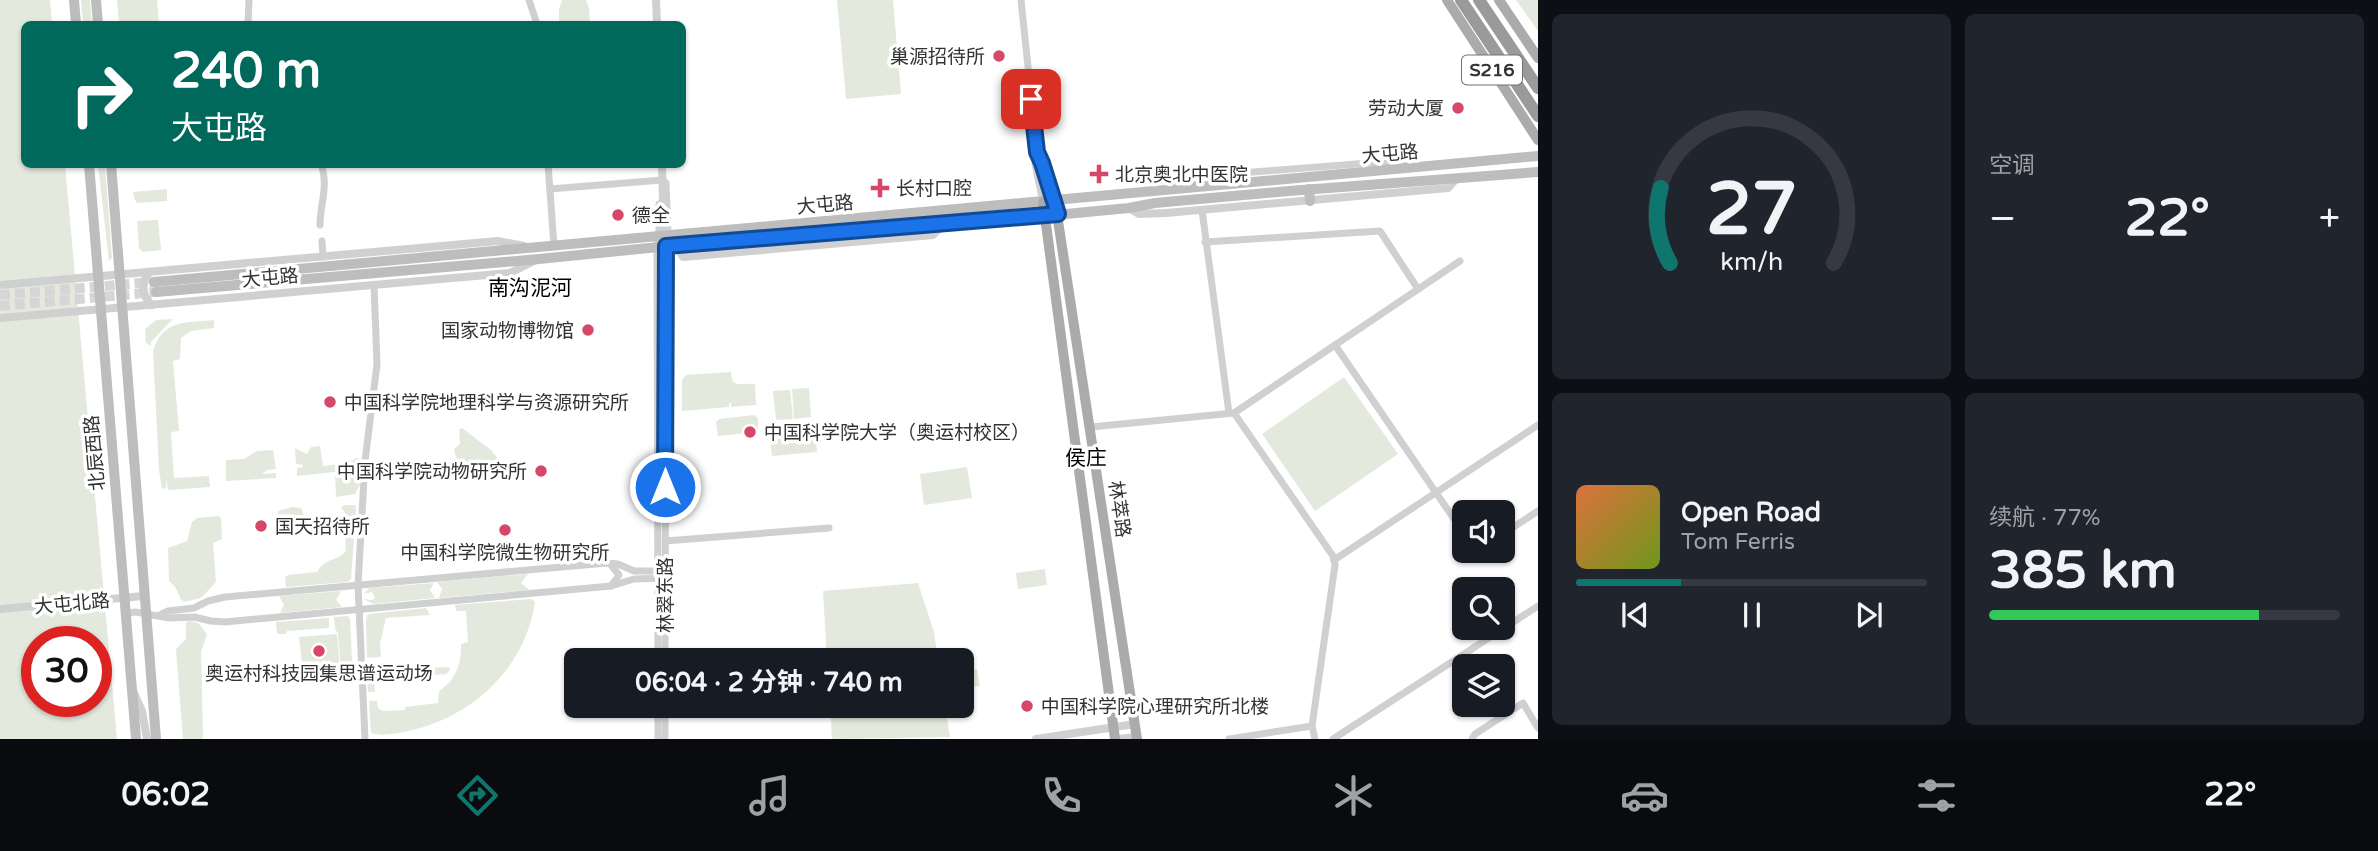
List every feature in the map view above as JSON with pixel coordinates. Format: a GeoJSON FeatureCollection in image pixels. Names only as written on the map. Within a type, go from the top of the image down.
{"type":"FeatureCollection","features":[{"type":"Feature","properties":{"kind":"highway"},"geometry":{"type":"LineString","coordinates":[[1461,0],[1538,116]]}},
{"type":"Feature","properties":{"kind":"highway"},"geometry":{"type":"LineString","coordinates":[[1479,0],[1538,88]]}},
{"type":"Feature","properties":{"kind":"main road"},"geometry":{"type":"LineString","coordinates":[[74,0],[76,21]]}},
{"type":"Feature","properties":{"kind":"main road"},"geometry":{"type":"LineString","coordinates":[[96,0],[99,21]]}},
{"type":"Feature","properties":{"kind":"main road","name":"S216"},"geometry":{"type":"LineString","coordinates":[[1447,0],[1536,133]]}},
{"type":"Feature","properties":{"kind":"main road","name":"S216"},"geometry":{"type":"LineString","coordinates":[[1499,0],[1538,58]]}},
{"type":"Feature","properties":{"kind":"main road"},"geometry":{"type":"LineString","coordinates":[[1533,156],[1537,172]]}},
{"type":"Feature","properties":{"kind":"main road","name":"大屯路"},"geometry":{"type":"LineString","coordinates":[[153,282],[539,259],[664,241],[1533,156]]}},
{"type":"Feature","properties":{"kind":"main road","name":"北辰西路"},"geometry":{"type":"LineString","coordinates":[[89,168],[136,739]]}},
{"type":"Feature","properties":{"kind":"main road","name":"北辰西路"},"geometry":{"type":"LineString","coordinates":[[111,168],[156,739]]}},
{"type":"Feature","properties":{"kind":"main road","name":"大屯路"},"geometry":{"type":"LineString","coordinates":[[153,282],[534,247],[1045,216],[1309,189],[1537,172]]}},
{"type":"Feature","properties":{"kind":"main road"},"geometry":{"type":"LineString","coordinates":[[1309,189],[1310,201]]}},
{"type":"Feature","properties":{"kind":"main road","name":"林萃路"},"geometry":{"type":"LineString","coordinates":[[1055,201],[1137,738]]}},
{"type":"Feature","properties":{"kind":"main road","name":"林萃路"},"geometry":{"type":"LineString","coordinates":[[1043,202],[1116,735]]}},
{"type":"Feature","properties":{"kind":"main road"},"geometry":{"type":"LineString","coordinates":[[1048,238],[1061,237]]}},
{"type":"Feature","properties":{"kind":"main road"},"geometry":{"type":"LineString","coordinates":[[1110,701],[1131,698]]}},
{"type":"Feature","properties":{"kind":"street"},"geometry":{"type":"LineString","coordinates":[[248,21],[249,0]]}},
{"type":"Feature","properties":{"kind":"street"},"geometry":{"type":"LineString","coordinates":[[528,0],[536,21]]}},
{"type":"Feature","properties":{"kind":"street"},"geometry":{"type":"LineString","coordinates":[[656,0],[657,21]]}},
{"type":"Feature","properties":{"kind":"street"},"geometry":{"type":"LineString","coordinates":[[1021,0],[1037,152],[1055,201]]}},
{"type":"Feature","properties":{"kind":"street"},"geometry":{"type":"LineString","coordinates":[[1037,152],[1035,164],[1043,202]]}},
{"type":"Feature","properties":{"kind":"street"},"geometry":{"type":"LineString","coordinates":[[320,225],[320,210],[326,192],[322,168]]}},
{"type":"Feature","properties":{"kind":"street"},"geometry":{"type":"LineString","coordinates":[[548,168],[554,246]]}},
{"type":"Feature","properties":{"kind":"street"},"geometry":{"type":"LineString","coordinates":[[662,168],[664,241]]}},
{"type":"Feature","properties":{"kind":"street"},"geometry":{"type":"LineString","coordinates":[[662,168],[664,241]]}},
{"type":"Feature","properties":{"kind":"street"},"geometry":{"type":"LineString","coordinates":[[1129,208],[1139,214],[1310,201],[1448,188],[1457,178]]}},
{"type":"Feature","properties":{"kind":"street"},"geometry":{"type":"LineString","coordinates":[[550,189],[660,180]]}},
{"type":"Feature","properties":{"kind":"street"},"geometry":{"type":"LineString","coordinates":[[1202,210],[1232,413],[1334,560],[1312,726],[1315,739]]}},
{"type":"Feature","properties":{"kind":"street"},"geometry":{"type":"LineString","coordinates":[[1205,242],[1380,232],[1418,289]]}},
{"type":"Feature","properties":{"kind":"street"},"geometry":{"type":"LineString","coordinates":[[322,241],[323,257]]}},
{"type":"Feature","properties":{"kind":"street","name":"大屯路"},"geometry":{"type":"LineString","coordinates":[[0,285],[120,275],[153,282],[323,257],[498,241],[534,247]]}},
{"type":"Feature","properties":{"kind":"street","name":"林翠东路"},"geometry":{"type":"LineString","coordinates":[[664,241],[665,541],[662,574],[665,648]]}},
{"type":"Feature","properties":{"kind":"street","name":"林翠东路"},"geometry":{"type":"LineString","coordinates":[[659,648],[662,574],[664,241]]}},
{"type":"Feature","properties":{"kind":"street","name":"大屯路"},"geometry":{"type":"LineString","coordinates":[[0,318],[510,273],[539,259]]}},
{"type":"Feature","properties":{"kind":"street"},"geometry":{"type":"LineString","coordinates":[[1090,427],[1232,413],[1460,261]]}},
{"type":"Feature","properties":{"kind":"street"},"geometry":{"type":"LineString","coordinates":[[152,305],[145,298],[143,281],[153,282]]}},
{"type":"Feature","properties":{"kind":"street"},"geometry":{"type":"LineString","coordinates":[[365,739],[358,585],[365,461],[377,364],[374,285]]}},
{"type":"Feature","properties":{"kind":"street"},"geometry":{"type":"LineString","coordinates":[[1335,345],[1452,515]]}},
{"type":"Feature","properties":{"kind":"street"},"geometry":{"type":"LineString","coordinates":[[1334,560],[1538,425]]}},
{"type":"Feature","properties":{"kind":"street"},"geometry":{"type":"LineString","coordinates":[[1515,526],[1538,511]]}},
{"type":"Feature","properties":{"kind":"street"},"geometry":{"type":"LineString","coordinates":[[665,541],[829,528]]}},
{"type":"Feature","properties":{"kind":"street"},"geometry":{"type":"LineString","coordinates":[[160,615],[168,611],[194,608],[225,597],[610,564],[618,564],[634,571],[662,574]]}},
{"type":"Feature","properties":{"kind":"street"},"geometry":{"type":"LineString","coordinates":[[610,564],[619,575],[611,586]]}},
{"type":"Feature","properties":{"kind":"street"},"geometry":{"type":"LineString","coordinates":[[125,613],[169,618],[194,617],[225,622],[611,586],[662,574]]}},
{"type":"Feature","properties":{"kind":"street","name":"大屯北路"},"geometry":{"type":"LineString","coordinates":[[0,609],[143,596]]}},
{"type":"Feature","properties":{"kind":"street"},"geometry":{"type":"LineString","coordinates":[[204,603],[205,620]]}},
{"type":"Feature","properties":{"kind":"street"},"geometry":{"type":"LineString","coordinates":[[1333,739],[1538,606]]}},
{"type":"Feature","properties":{"kind":"street"},"geometry":{"type":"LineString","coordinates":[[132,687],[142,711],[147,739]]}},
{"type":"Feature","properties":{"kind":"street"},"geometry":{"type":"LineString","coordinates":[[1472,739],[1475,734],[1523,703],[1538,728]]}},
{"type":"Feature","properties":{"kind":"street"},"geometry":{"type":"LineString","coordinates":[[658,718],[658,739]]}},
{"type":"Feature","properties":{"kind":"street"},"geometry":{"type":"LineString","coordinates":[[665,718],[665,739]]}},
{"type":"Feature","properties":{"kind":"street"},"geometry":{"type":"LineString","coordinates":[[1116,735],[1135,724]]}},
{"type":"Feature","properties":{"kind":"street"},"geometry":{"type":"LineString","coordinates":[[1229,739],[1312,726]]}},
{"type":"Feature","properties":{"kind":"street"},"geometry":{"type":"LineString","coordinates":[[1036,739],[1116,735],[1137,738]]}},
{"type":"Feature","properties":{"kind":"shaded area"},"geometry":{"type":"Polygon","coordinates":[[[0,0],[50,0],[52,21],[21,21],[21,168],[65,168],[107,626],[21,626],[21,717],[112,717],[112,684],[117,739],[0,739],[0,0]]]}},
{"type":"Feature","properties":{"kind":"shaded area"},"geometry":{"type":"Polygon","coordinates":[[[81,0],[90,0],[92,21],[83,21],[81,0]]]}},
{"type":"Feature","properties":{"kind":"shaded area"},"geometry":{"type":"Polygon","coordinates":[[[117,0],[157,0],[159,21],[119,21],[117,0]]]}},
{"type":"Feature","properties":{"kind":"shaded area"},"geometry":{"type":"Polygon","coordinates":[[[562,0],[586,0],[590,21],[559,21],[562,0]]]}},
{"type":"Feature","properties":{"kind":"shaded area"},"geometry":{"type":"Polygon","coordinates":[[[837,0],[893,0],[901,94],[846,99],[837,0]]]}},
{"type":"Feature","properties":{"kind":"shaded area"},"geometry":{"type":"Polygon","coordinates":[[[1516,0],[1538,0],[1538,31],[1516,0]]]}},
{"type":"Feature","properties":{"kind":"shaded area"},"geometry":{"type":"Polygon","coordinates":[[[98,168],[105,168],[112,258],[109,261],[98,168]]]}},
{"type":"Feature","properties":{"kind":"shaded area"},"geometry":{"type":"Polygon","coordinates":[[[167,189],[167,201],[137,203],[133,192],[167,189]]]}},
{"type":"Feature","properties":{"kind":"shaded area"},"geometry":{"type":"Polygon","coordinates":[[[158,220],[161,250],[143,252],[139,248],[137,221],[158,220]]]}},
{"type":"Feature","properties":{"kind":"shaded area"},"geometry":{"type":"Polygon","coordinates":[[[173,319],[151,342],[151,346],[146,343],[145,329],[156,320],[173,319]]]}},
{"type":"Feature","properties":{"kind":"shaded area"},"geometry":{"type":"Polygon","coordinates":[[[214,320],[214,328],[191,331],[181,338],[180,359],[173,361],[179,431],[171,432],[174,478],[209,476],[210,487],[168,490],[166,479],[166,488],[162,489],[153,352],[157,341],[169,328],[184,323],[214,320]]]}},
{"type":"Feature","properties":{"kind":"shaded area"},"geometry":{"type":"Polygon","coordinates":[[[731,372],[735,383],[755,384],[756,405],[731,407],[729,403],[729,407],[682,411],[682,380],[686,375],[731,372]]]}},
{"type":"Feature","properties":{"kind":"shaded area"},"geometry":{"type":"Polygon","coordinates":[[[1344,377],[1398,454],[1315,511],[1262,434],[1344,377]]]}},
{"type":"Feature","properties":{"kind":"shaded area"},"geometry":{"type":"Polygon","coordinates":[[[809,388],[811,417],[794,419],[792,389],[809,388]]]}},
{"type":"Feature","properties":{"kind":"shaded area"},"geometry":{"type":"Polygon","coordinates":[[[790,390],[793,419],[776,420],[773,391],[790,390]]]}},
{"type":"Feature","properties":{"kind":"shaded area"},"geometry":{"type":"Polygon","coordinates":[[[754,415],[758,418],[758,438],[757,432],[718,436],[716,422],[719,419],[754,415]]]}},
{"type":"Feature","properties":{"kind":"shaded area"},"geometry":{"type":"Polygon","coordinates":[[[814,425],[817,452],[772,456],[769,429],[814,425]]]}},
{"type":"Feature","properties":{"kind":"shaded area"},"geometry":{"type":"Polygon","coordinates":[[[462,428],[491,450],[512,478],[468,482],[454,449],[460,444],[459,430],[462,428]]]}},
{"type":"Feature","properties":{"kind":"shaded area"},"geometry":{"type":"Polygon","coordinates":[[[320,446],[323,466],[350,463],[356,458],[362,460],[361,483],[355,494],[336,497],[335,472],[297,476],[297,468],[303,465],[296,464],[295,448],[307,454],[311,447],[320,446]]]}},
{"type":"Feature","properties":{"kind":"shaded area"},"geometry":{"type":"Polygon","coordinates":[[[273,450],[276,469],[262,474],[276,473],[276,478],[226,481],[226,460],[244,459],[257,451],[273,450]]]}},
{"type":"Feature","properties":{"kind":"shaded area"},"geometry":{"type":"Polygon","coordinates":[[[967,467],[972,498],[924,505],[920,474],[967,467]]]}},
{"type":"Feature","properties":{"kind":"shaded area"},"geometry":{"type":"Polygon","coordinates":[[[355,505],[356,509],[351,579],[347,582],[286,587],[285,577],[288,575],[317,572],[324,564],[346,551],[349,521],[341,507],[355,505]]]}},
{"type":"Feature","properties":{"kind":"shaded area"},"geometry":{"type":"Polygon","coordinates":[[[292,507],[301,508],[304,515],[292,520],[278,517],[278,511],[292,507]]]}},
{"type":"Feature","properties":{"kind":"shaded area"},"geometry":{"type":"Polygon","coordinates":[[[219,516],[222,539],[213,543],[216,582],[201,598],[184,602],[169,581],[168,548],[187,541],[192,522],[197,518],[219,516]]]}},
{"type":"Feature","properties":{"kind":"shaded area"},"geometry":{"type":"Polygon","coordinates":[[[1045,569],[1047,585],[1018,589],[1016,573],[1045,569]]]}},
{"type":"Feature","properties":{"kind":"shaded area"},"geometry":{"type":"Polygon","coordinates":[[[528,574],[521,583],[529,590],[439,598],[442,589],[437,582],[528,574]]]}},
{"type":"Feature","properties":{"kind":"shaded area"},"geometry":{"type":"Polygon","coordinates":[[[434,583],[430,590],[435,598],[373,604],[364,599],[375,598],[372,592],[364,594],[369,588],[434,583]]]}},
{"type":"Feature","properties":{"kind":"shaded area"},"geometry":{"type":"Polygon","coordinates":[[[918,583],[934,632],[936,648],[826,648],[823,591],[918,583]]]}},
{"type":"Feature","properties":{"kind":"shaded area"},"geometry":{"type":"Polygon","coordinates":[[[341,591],[336,600],[342,607],[280,613],[284,605],[279,596],[341,591]]]}},
{"type":"Feature","properties":{"kind":"shaded area"},"geometry":{"type":"Polygon","coordinates":[[[531,599],[535,602],[530,625],[521,646],[510,665],[480,697],[441,721],[420,728],[389,734],[371,733],[369,701],[377,701],[378,708],[383,711],[405,710],[405,707],[438,703],[439,691],[457,670],[461,644],[468,642],[466,611],[456,611],[455,605],[531,599]]]}},
{"type":"Feature","properties":{"kind":"shaded area"},"geometry":{"type":"Polygon","coordinates":[[[426,608],[430,615],[386,618],[380,644],[381,657],[367,658],[368,614],[426,608]]]}},
{"type":"Feature","properties":{"kind":"shaded area"},"geometry":{"type":"Polygon","coordinates":[[[348,616],[353,681],[332,682],[328,679],[297,682],[296,674],[303,673],[299,637],[337,634],[340,669],[325,671],[341,670],[338,633],[334,617],[348,616]]]}},
{"type":"Feature","properties":{"kind":"shaded area"},"geometry":{"type":"Polygon","coordinates":[[[329,618],[329,628],[277,634],[276,622],[329,618]]]}},
{"type":"Feature","properties":{"kind":"shaded area"},"geometry":{"type":"Polygon","coordinates":[[[186,622],[198,623],[207,634],[201,652],[203,739],[183,739],[176,649],[186,639],[186,622]]]}},
{"type":"Feature","properties":{"kind":"shaded area"},"geometry":{"type":"Polygon","coordinates":[[[410,663],[411,669],[449,667],[450,670],[446,674],[405,678],[400,668],[402,664],[410,663]]]}},
{"type":"Feature","properties":{"kind":"shaded area"},"geometry":{"type":"Polygon","coordinates":[[[385,665],[387,671],[374,673],[375,692],[368,692],[367,669],[385,665]]]}},
{"type":"Feature","properties":{"kind":"shaded area"},"geometry":{"type":"Polygon","coordinates":[[[977,669],[980,686],[974,687],[974,670],[977,669]]]}},
{"type":"Feature","properties":{"kind":"shaded area"},"geometry":{"type":"Polygon","coordinates":[[[831,718],[947,718],[950,737],[832,739],[831,718]]]}},
{"type":"Feature","properties":{"kind":"tunnel"},"geometry":{"type":"LineString","coordinates":[[0,295],[153,282]]}},
{"type":"Feature","properties":{"kind":"tunnel"},"geometry":{"type":"LineString","coordinates":[[0,306],[156,292]]}},
{"type":"Feature","properties":{"kind":"place","name":"巢源招待所"},"geometry":{"type":"Point","coordinates":[999,56]}},
{"type":"Feature","properties":{"kind":"place","name":"劳动大厦"},"geometry":{"type":"Point","coordinates":[1458,108]}},
{"type":"Feature","properties":{"kind":"place","name":"北京奥北中医院"},"geometry":{"type":"Point","coordinates":[1099,174]}},
{"type":"Feature","properties":{"kind":"place","name":"长村口腔"},"geometry":{"type":"Point","coordinates":[880,188]}},
{"type":"Feature","properties":{"kind":"place","name":"德全"},"geometry":{"type":"Point","coordinates":[618,215]}},
{"type":"Feature","properties":{"kind":"place","name":"国家动物博物馆"},"geometry":{"type":"Point","coordinates":[588,330]}},
{"type":"Feature","properties":{"kind":"place","name":"中国科学院地理科学与资源研究所"},"geometry":{"type":"Point","coordinates":[330,402]}},
{"type":"Feature","properties":{"kind":"place","name":"中国科学院大学（奥运村校区）"},"geometry":{"type":"Point","coordinates":[750,432]}},
{"type":"Feature","properties":{"kind":"place","name":"中国科学院动物研究所"},"geometry":{"type":"Point","coordinates":[541,471]}},
{"type":"Feature","properties":{"kind":"place","name":"国天招待所"},"geometry":{"type":"Point","coordinates":[261,526]}},
{"type":"Feature","properties":{"kind":"place","name":"中国科学院微生物研究所"},"geometry":{"type":"Point","coordinates":[505,530]}},
{"type":"Feature","properties":{"kind":"place","name":"奥运村科技园集思谱运动场"},"geometry":{"type":"Point","coordinates":[319,651]}},
{"type":"Feature","properties":{"kind":"place","name":"中国科学院心理研究所北楼"},"geometry":{"type":"Point","coordinates":[1027,706]}},
{"type":"Feature","properties":{"kind":"district","name":"南沟泥河"},"geometry":{"type":"Point","coordinates":[530,288]}},
{"type":"Feature","properties":{"kind":"district","name":"侯庄"},"geometry":{"type":"Point","coordinates":[1086,458]}},
{"type":"Feature","properties":{"kind":"route"},"geometry":{"type":"LineString","coordinates":[[665,487],[666,246],[1058,214],[1037,152],[1031,99]]}}]}
